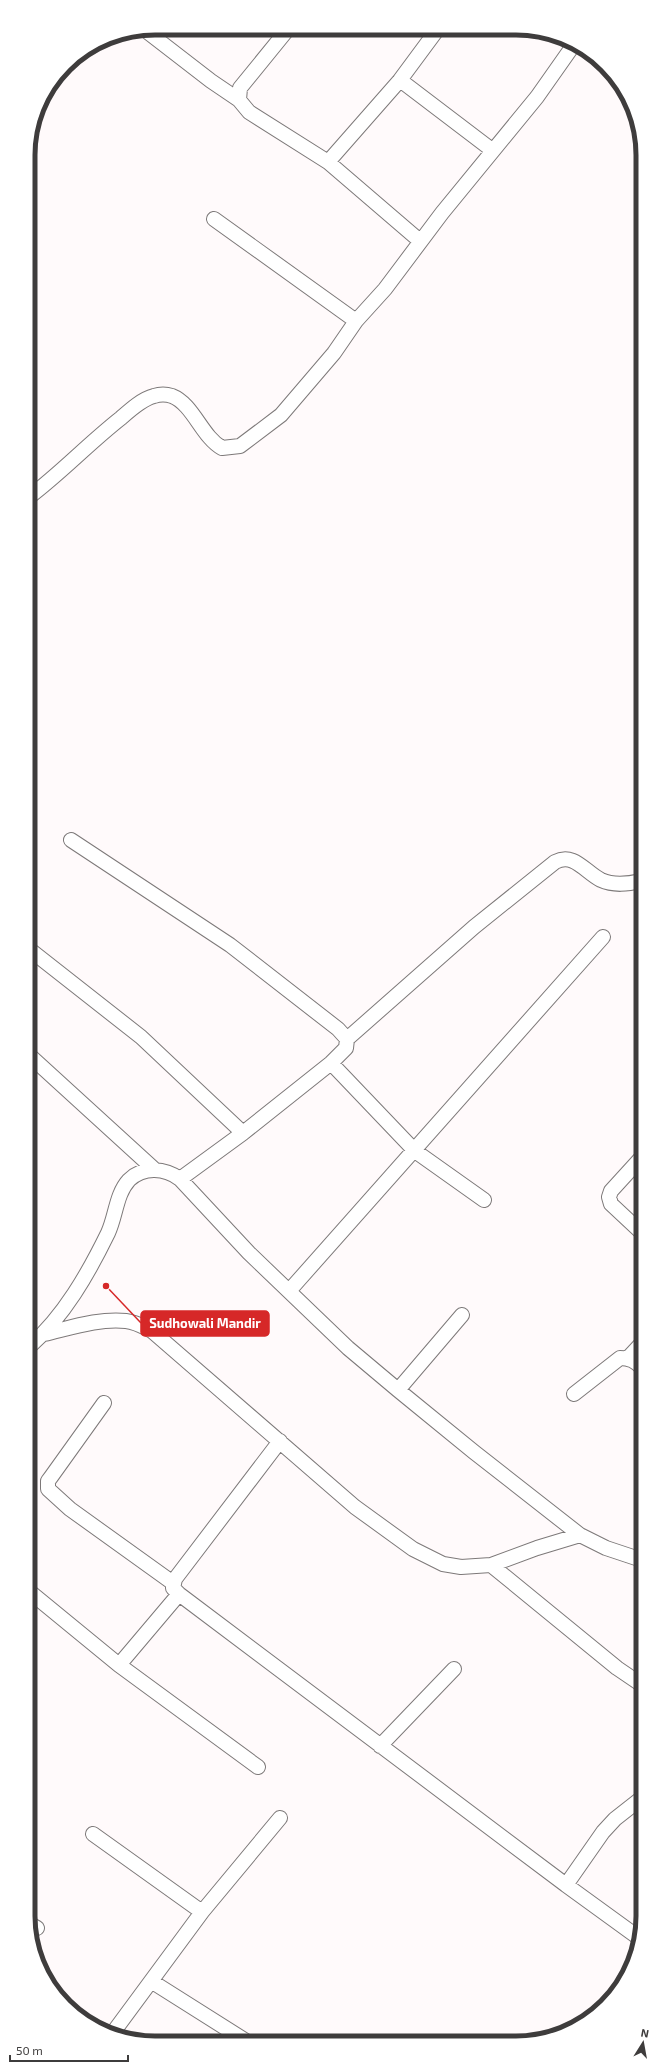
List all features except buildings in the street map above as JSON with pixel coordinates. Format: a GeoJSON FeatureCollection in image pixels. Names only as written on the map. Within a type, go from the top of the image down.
{"type":"FeatureCollection","features":[{"type":"Feature","properties":{"kind":"street"},"geometry":{"type":"LineString","coordinates":[[151,35],[211,81],[239,100],[249,112],[328,162],[420,242]]}},
{"type":"Feature","properties":{"kind":"street"},"geometry":{"type":"LineString","coordinates":[[239,100],[240,88],[283,35]]}},
{"type":"Feature","properties":{"kind":"street"},"geometry":{"type":"LineString","coordinates":[[328,162],[400,80],[433,35]]}},
{"type":"Feature","properties":{"kind":"street"},"geometry":{"type":"LineString","coordinates":[[35,492],[96,438],[132,409],[153,396],[164,394],[172,396],[182,402],[217,445],[222,448],[240,446],[281,416],[334,353],[356,321],[385,289],[420,242],[478,171],[492,150],[537,97],[570,48]]}},
{"type":"Feature","properties":{"kind":"street"},"geometry":{"type":"LineString","coordinates":[[400,80],[492,150]]}},
{"type":"Feature","properties":{"kind":"street"},"geometry":{"type":"LineString","coordinates":[[214,219],[356,321]]}},
{"type":"Feature","properties":{"kind":"street"},"geometry":{"type":"LineString","coordinates":[[71,840],[230,945],[338,1028],[346,1039],[346,1048],[331,1064],[180,1179]]}},
{"type":"Feature","properties":{"kind":"street"},"geometry":{"type":"LineString","coordinates":[[346,1039],[474,927],[562,858],[569,858],[602,880],[625,885],[636,882]]}},
{"type":"Feature","properties":{"kind":"street"},"geometry":{"type":"LineString","coordinates":[[289,1291],[603,938]]}},
{"type":"Feature","properties":{"kind":"street"},"geometry":{"type":"LineString","coordinates":[[35,954],[141,1037],[242,1133]]}},
{"type":"Feature","properties":{"kind":"street"},"geometry":{"type":"LineString","coordinates":[[35,1060],[155,1170]]}},
{"type":"Feature","properties":{"kind":"street"},"geometry":{"type":"LineString","coordinates":[[331,1064],[415,1151],[484,1200]]}},
{"type":"Feature","properties":{"kind":"street"},"geometry":{"type":"LineString","coordinates":[[636,1164],[611,1191],[609,1197],[610,1204],[636,1228]]}},
{"type":"Feature","properties":{"kind":"street"},"geometry":{"type":"LineString","coordinates":[[35,1342],[44,1334],[78,1288],[107,1234],[122,1188],[139,1173],[155,1170],[168,1172],[180,1179],[249,1254],[348,1348],[398,1390],[580,1535],[606,1548],[636,1558]]}},
{"type":"Feature","properties":{"kind":"street"},"geometry":{"type":"LineString","coordinates":[[398,1390],[462,1315]]}},
{"type":"Feature","properties":{"kind":"street"},"geometry":{"type":"LineString","coordinates":[[44,1334],[97,1322],[127,1321],[138,1324],[158,1335],[355,1507],[413,1549],[443,1564],[461,1567],[491,1565],[580,1535]]}},
{"type":"Feature","properties":{"kind":"street"},"geometry":{"type":"LineString","coordinates":[[628,1358],[636,1349]]}},
{"type":"Feature","properties":{"kind":"street"},"geometry":{"type":"LineString","coordinates":[[574,1394],[620,1358],[628,1358],[636,1362]]}},
{"type":"Feature","properties":{"kind":"street"},"geometry":{"type":"LineString","coordinates":[[104,1403],[51,1476],[48,1489],[70,1509],[159,1575],[380,1746],[634,1935]]}},
{"type":"Feature","properties":{"kind":"street"},"geometry":{"type":"LineString","coordinates":[[119,1665],[176,1588],[280,1441]]}},
{"type":"Feature","properties":{"kind":"street"},"geometry":{"type":"LineString","coordinates":[[491,1565],[617,1668],[636,1681]]}},
{"type":"Feature","properties":{"kind":"street"},"geometry":{"type":"LineString","coordinates":[[35,1596],[119,1665],[258,1767]]}},
{"type":"Feature","properties":{"kind":"street"},"geometry":{"type":"LineString","coordinates":[[380,1746],[454,1669]]}},
{"type":"Feature","properties":{"kind":"street"},"geometry":{"type":"LineString","coordinates":[[566,1885],[603,1832],[615,1819],[636,1802]]}},
{"type":"Feature","properties":{"kind":"street"},"geometry":{"type":"LineString","coordinates":[[115,2029],[202,1912],[280,1818]]}},
{"type":"Feature","properties":{"kind":"street"},"geometry":{"type":"LineString","coordinates":[[93,1834],[202,1912]]}},
{"type":"Feature","properties":{"kind":"street"},"geometry":{"type":"LineString","coordinates":[[151,1981],[238,2036]]}},
{"type":"Feature","properties":{"kind":"place","name":"Sudhowali Mandir"},"geometry":{"type":"Point","coordinates":[106,1286]}}]}
